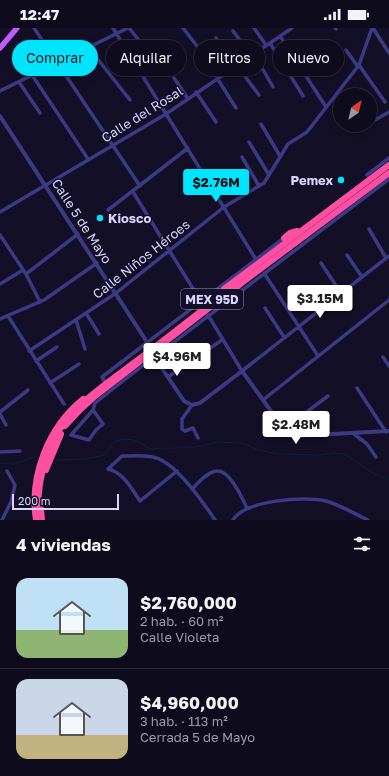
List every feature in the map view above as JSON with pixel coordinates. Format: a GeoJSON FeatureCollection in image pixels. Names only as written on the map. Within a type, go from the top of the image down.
{"type":"FeatureCollection","features":[{"type":"Feature","properties":{"kind":"highway","name":"MEX 95D"},"geometry":{"type":"LineString","coordinates":[[40,520],[36,491],[40,464],[69,412],[105,382],[299,231],[389,166]]}},
{"type":"Feature","properties":{"kind":"highway"},"geometry":{"type":"LineString","coordinates":[[40,520],[39,487],[47,456],[61,428],[78,407],[389,166]]}},
{"type":"Feature","properties":{"kind":"highway","name":"MEX 95D"},"geometry":{"type":"LineString","coordinates":[[40,520],[42,496],[51,446],[69,422],[93,398],[326,217],[373,187],[389,172]]}},
{"type":"Feature","properties":{"kind":"highway"},"geometry":{"type":"LineString","coordinates":[[40,520],[41,488],[49,456],[62,430],[80,408],[232,290],[389,172]]}},
{"type":"Feature","properties":{"kind":"highway"},"geometry":{"type":"LineString","coordinates":[[284,238],[290,232],[299,231]]}},
{"type":"Feature","properties":{"kind":"main road"},"geometry":{"type":"LineString","coordinates":[[0,48],[17,28]]}},
{"type":"Feature","properties":{"kind":"street"},"geometry":{"type":"LineString","coordinates":[[34,28],[42,40]]}},
{"type":"Feature","properties":{"kind":"street"},"geometry":{"type":"LineString","coordinates":[[113,28],[255,258]]}},
{"type":"Feature","properties":{"kind":"street"},"geometry":{"type":"LineString","coordinates":[[98,44],[129,28],[139,40]]}},
{"type":"Feature","properties":{"kind":"street"},"geometry":{"type":"LineString","coordinates":[[183,28],[194,42]]}},
{"type":"Feature","properties":{"kind":"street"},"geometry":{"type":"LineString","coordinates":[[254,28],[268,44],[303,96]]}},
{"type":"Feature","properties":{"kind":"street","name":"Calle del Rosal"},"geometry":{"type":"LineString","coordinates":[[265,46],[292,28]]}},
{"type":"Feature","properties":{"kind":"street"},"geometry":{"type":"LineString","coordinates":[[374,28],[389,53]]}},
{"type":"Feature","properties":{"kind":"street","name":"Calle Niños Héroes"},"geometry":{"type":"LineString","coordinates":[[343,88],[359,66],[374,28]]}},
{"type":"Feature","properties":{"kind":"street"},"geometry":{"type":"LineString","coordinates":[[233,31],[240,40]]}},
{"type":"Feature","properties":{"kind":"street"},"geometry":{"type":"LineString","coordinates":[[280,36],[326,107]]}},
{"type":"Feature","properties":{"kind":"street"},"geometry":{"type":"LineString","coordinates":[[346,50],[385,102]]}},
{"type":"Feature","properties":{"kind":"street"},"geometry":{"type":"LineString","coordinates":[[98,59],[130,100]]}},
{"type":"Feature","properties":{"kind":"street"},"geometry":{"type":"LineString","coordinates":[[265,74],[273,87]]}},
{"type":"Feature","properties":{"kind":"street"},"geometry":{"type":"LineString","coordinates":[[0,91],[30,76]]}},
{"type":"Feature","properties":{"kind":"street"},"geometry":{"type":"LineString","coordinates":[[33,76],[88,160]]}},
{"type":"Feature","properties":{"kind":"street"},"geometry":{"type":"LineString","coordinates":[[66,76],[140,186]]}},
{"type":"Feature","properties":{"kind":"street","name":"Calle del Rosal"},"geometry":{"type":"LineString","coordinates":[[0,212],[166,114],[220,76]]}},
{"type":"Feature","properties":{"kind":"street"},"geometry":{"type":"LineString","coordinates":[[244,76],[258,96]]}},
{"type":"Feature","properties":{"kind":"street"},"geometry":{"type":"LineString","coordinates":[[174,78],[188,99]]}},
{"type":"Feature","properties":{"kind":"street"},"geometry":{"type":"LineString","coordinates":[[217,78],[236,108]]}},
{"type":"Feature","properties":{"kind":"street"},"geometry":{"type":"LineString","coordinates":[[19,82],[40,113]]}},
{"type":"Feature","properties":{"kind":"street"},"geometry":{"type":"LineString","coordinates":[[196,92],[216,122]]}},
{"type":"Feature","properties":{"kind":"street","name":"Calle Niños Héroes"},"geometry":{"type":"LineString","coordinates":[[29,351],[116,293],[224,207],[264,183],[288,144],[307,132],[333,100]]}},
{"type":"Feature","properties":{"kind":"street"},"geometry":{"type":"LineString","coordinates":[[377,119],[389,112]]}},
{"type":"Feature","properties":{"kind":"street","name":"Calle 5 de Mayo"},"geometry":{"type":"LineString","coordinates":[[0,116],[46,184],[145,339]]}},
{"type":"Feature","properties":{"kind":"street"},"geometry":{"type":"LineString","coordinates":[[261,124],[280,156]]}},
{"type":"Feature","properties":{"kind":"street"},"geometry":{"type":"LineString","coordinates":[[250,142],[269,175]]}},
{"type":"Feature","properties":{"kind":"street"},"geometry":{"type":"LineString","coordinates":[[108,210],[188,148]]}},
{"type":"Feature","properties":{"kind":"street"},"geometry":{"type":"LineString","coordinates":[[242,157],[259,186]]}},
{"type":"Feature","properties":{"kind":"street"},"geometry":{"type":"LineString","coordinates":[[367,175],[389,158]]}},
{"type":"Feature","properties":{"kind":"street"},"geometry":{"type":"LineString","coordinates":[[93,410],[103,424],[96,430],[89,440],[71,435],[93,410],[95,403],[373,187],[389,179]]}},
{"type":"Feature","properties":{"kind":"street"},"geometry":{"type":"LineString","coordinates":[[133,192],[200,300]]}},
{"type":"Feature","properties":{"kind":"street"},"geometry":{"type":"LineString","coordinates":[[198,438],[193,428],[185,431],[182,429],[182,419],[192,405],[200,403],[387,257],[369,229]]}},
{"type":"Feature","properties":{"kind":"street"},"geometry":{"type":"LineString","coordinates":[[26,274],[78,234]]}},
{"type":"Feature","properties":{"kind":"street"},"geometry":{"type":"LineString","coordinates":[[0,235],[26,274],[40,302]]}},
{"type":"Feature","properties":{"kind":"street"},"geometry":{"type":"LineString","coordinates":[[105,382],[102,377],[200,300],[284,238]]}},
{"type":"Feature","properties":{"kind":"street"},"geometry":{"type":"LineString","coordinates":[[347,255],[362,277]]}},
{"type":"Feature","properties":{"kind":"street"},"geometry":{"type":"LineString","coordinates":[[321,262],[340,294]]}},
{"type":"Feature","properties":{"kind":"street"},"geometry":{"type":"LineString","coordinates":[[0,319],[40,302],[97,263]]}},
{"type":"Feature","properties":{"kind":"street"},"geometry":{"type":"LineString","coordinates":[[0,284],[23,270]]}},
{"type":"Feature","properties":{"kind":"street"},"geometry":{"type":"LineString","coordinates":[[264,273],[318,356]]}},
{"type":"Feature","properties":{"kind":"street"},"geometry":{"type":"LineString","coordinates":[[263,400],[389,300]]}},
{"type":"Feature","properties":{"kind":"street"},"geometry":{"type":"LineString","coordinates":[[265,308],[284,337]]}},
{"type":"Feature","properties":{"kind":"street"},"geometry":{"type":"LineString","coordinates":[[86,313],[99,334]]}},
{"type":"Feature","properties":{"kind":"street"},"geometry":{"type":"LineString","coordinates":[[208,315],[242,371],[284,429],[290,434],[298,437],[388,432]]}},
{"type":"Feature","properties":{"kind":"street"},"geometry":{"type":"LineString","coordinates":[[8,316],[64,404]]}},
{"type":"Feature","properties":{"kind":"street"},"geometry":{"type":"LineString","coordinates":[[76,320],[85,349]]}},
{"type":"Feature","properties":{"kind":"street"},"geometry":{"type":"LineString","coordinates":[[168,377],[222,340]]}},
{"type":"Feature","properties":{"kind":"street"},"geometry":{"type":"LineString","coordinates":[[36,361],[57,347]]}},
{"type":"Feature","properties":{"kind":"street"},"geometry":{"type":"LineString","coordinates":[[383,357],[389,366]]}},
{"type":"Feature","properties":{"kind":"street"},"geometry":{"type":"LineString","coordinates":[[157,361],[184,401],[192,405]]}},
{"type":"Feature","properties":{"kind":"street"},"geometry":{"type":"LineString","coordinates":[[50,383],[79,364]]}},
{"type":"Feature","properties":{"kind":"street"},"geometry":{"type":"LineString","coordinates":[[357,388],[388,432]]}},
{"type":"Feature","properties":{"kind":"street"},"geometry":{"type":"LineString","coordinates":[[6,425],[0,413],[28,390]]}},
{"type":"Feature","properties":{"kind":"street"},"geometry":{"type":"LineString","coordinates":[[284,429],[328,396]]}},
{"type":"Feature","properties":{"kind":"street"},"geometry":{"type":"LineString","coordinates":[[354,434],[367,444],[376,457]]}},
{"type":"Feature","properties":{"kind":"street"},"geometry":{"type":"LineString","coordinates":[[0,452],[20,451]]}},
{"type":"Feature","properties":{"kind":"street"},"geometry":{"type":"LineString","coordinates":[[176,471],[140,501],[121,475],[116,471],[108,469],[122,456],[154,457],[176,471],[192,489],[215,520]]}},
{"type":"Feature","properties":{"kind":"street"},"geometry":{"type":"LineString","coordinates":[[192,489],[208,474],[217,470],[223,472],[234,483],[247,508]]}},
{"type":"Feature","properties":{"kind":"street"},"geometry":{"type":"LineString","coordinates":[[2,520],[11,502],[16,485],[7,471]]}},
{"type":"Feature","properties":{"kind":"street"},"geometry":{"type":"LineString","coordinates":[[233,520],[247,508],[263,502],[304,500],[326,501],[368,520]]}},
{"type":"Feature","properties":{"kind":"waterway"},"geometry":{"type":"LineString","coordinates":[[55,460],[86,459],[104,455],[114,442],[123,439],[134,440],[150,449],[196,447],[219,442],[242,443],[259,450],[278,454],[345,454],[371,472],[389,480]]}},
{"type":"Feature","properties":{"kind":"waterway"},"geometry":{"type":"LineString","coordinates":[[0,463],[14,464],[35,457]]}},
{"type":"Feature","properties":{"kind":"tunnel"},"geometry":{"type":"LineString","coordinates":[[145,340],[157,361]]}},
{"type":"Feature","properties":{"kind":"place","name":"Pemex"},"geometry":{"type":"Point","coordinates":[341,180]}},
{"type":"Feature","properties":{"kind":"place","name":"Kiosco"},"geometry":{"type":"Point","coordinates":[100,218]}}]}
